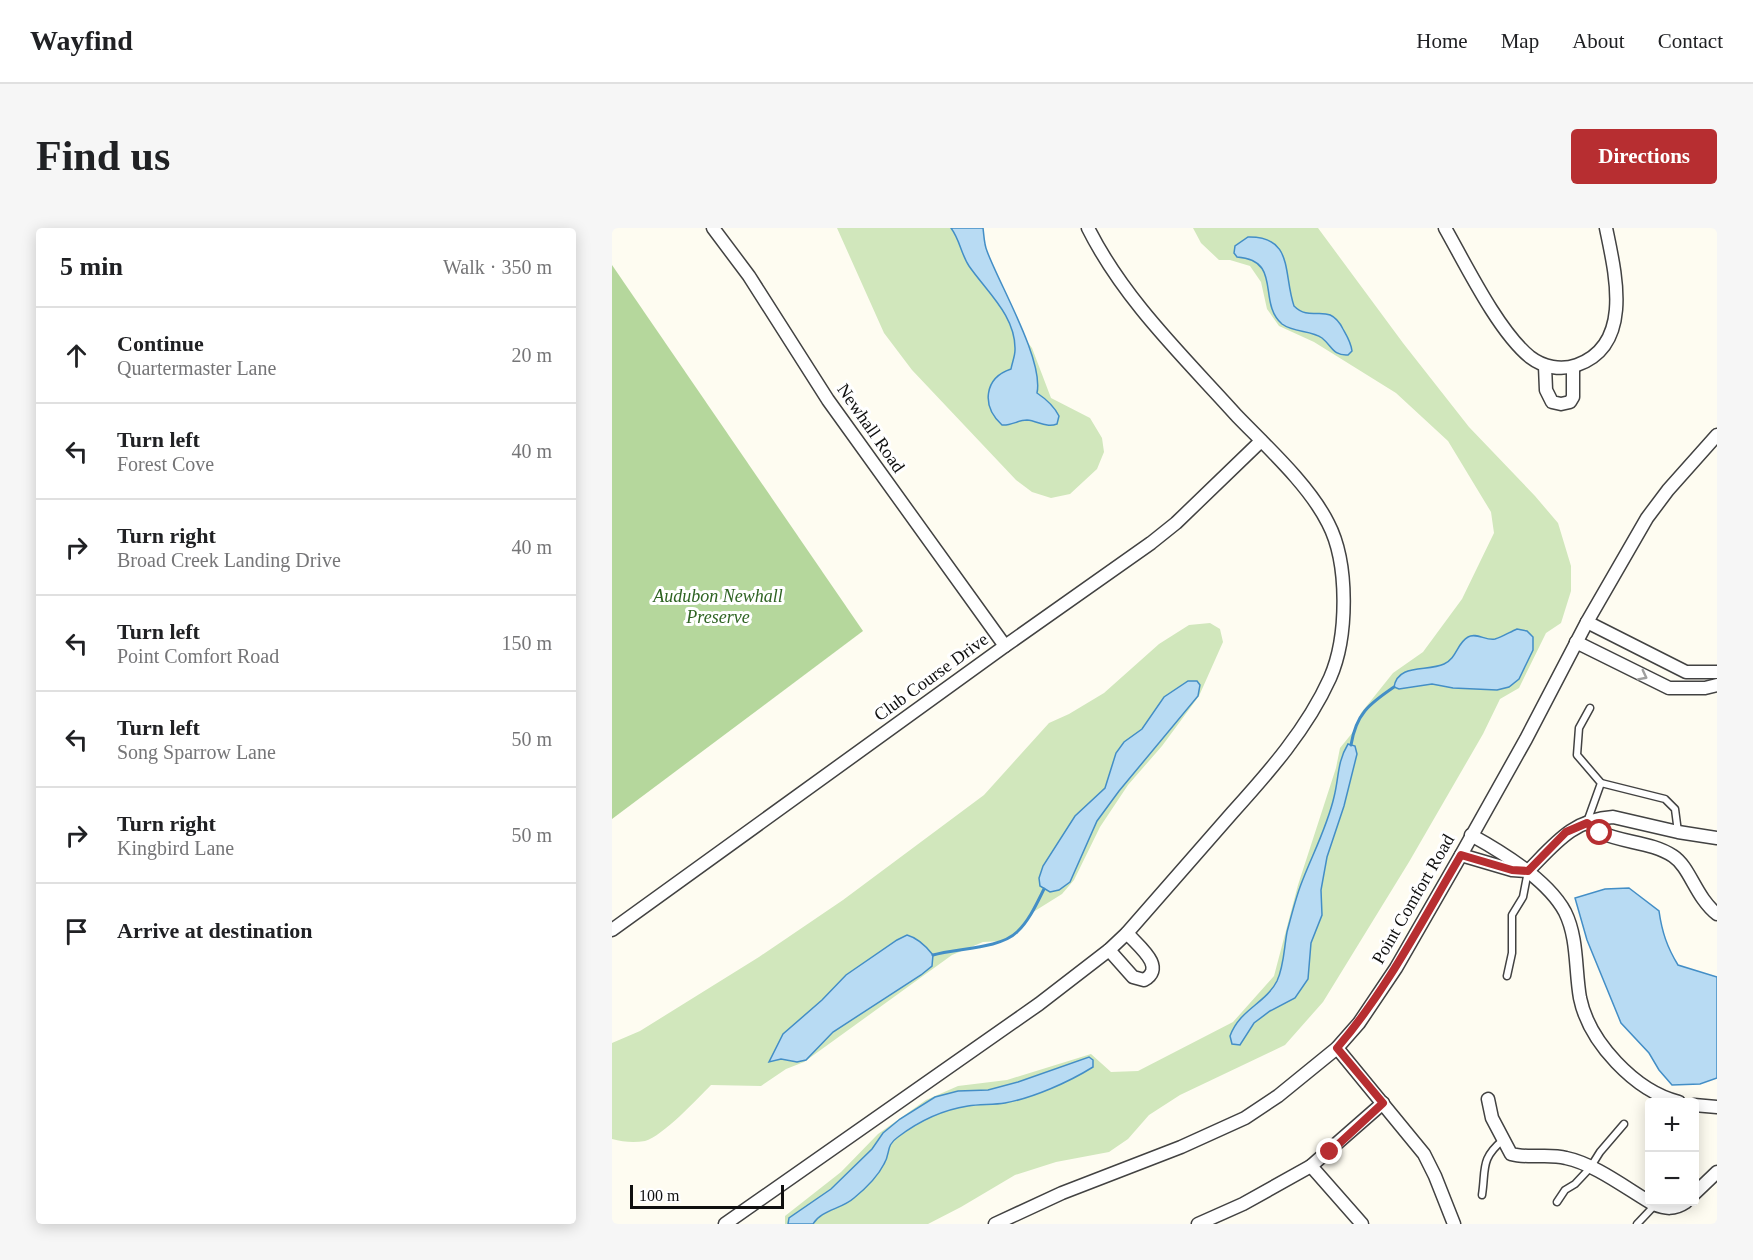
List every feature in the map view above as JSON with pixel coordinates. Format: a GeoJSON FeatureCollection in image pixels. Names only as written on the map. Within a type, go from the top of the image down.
{"type":"FeatureCollection","features":[{"type":"Feature","properties":{"kind":"street","name":"Newhall Road"},"geometry":{"type":"LineString","coordinates":[[713,228],[749,276],[828,400],[1005,646]]}},
{"type":"Feature","properties":{"kind":"street"},"geometry":{"type":"LineString","coordinates":[[725,1224],[1039,1004],[1109,950],[1127,933],[1280,759],[1309,716],[1330,678],[1338,655],[1342,630],[1343,582],[1340,552],[1328,522],[1302,485],[1148,319],[1120,280],[1088,228]]}},
{"type":"Feature","properties":{"kind":"street"},"geometry":{"type":"LineString","coordinates":[[1445,228],[1510,335],[1531,358],[1545,366],[1573,367],[1599,353],[1608,340],[1613,325],[1617,290],[1606,228]]}},
{"type":"Feature","properties":{"kind":"street"},"geometry":{"type":"LineString","coordinates":[[1545,366],[1547,396],[1552,402],[1561,404],[1570,402],[1573,397],[1573,367]]}},
{"type":"Feature","properties":{"kind":"street","name":"Point Comfort Road"},"geometry":{"type":"LineString","coordinates":[[995,1224],[1062,1193],[1181,1147],[1245,1118],[1286,1090],[1337,1048],[1359,1023],[1396,968],[1526,739],[1576,642],[1647,518],[1668,490],[1717,435]]}},
{"type":"Feature","properties":{"kind":"street","name":"Club Course Drive"},"geometry":{"type":"LineString","coordinates":[[612,930],[1151,543],[1176,523],[1261,441]]}},
{"type":"Feature","properties":{"kind":"street"},"geometry":{"type":"LineString","coordinates":[[1587,622],[1686,672],[1717,672]]}},
{"type":"Feature","properties":{"kind":"street"},"geometry":{"type":"LineString","coordinates":[[1606,655],[1617,637]]}},
{"type":"Feature","properties":{"kind":"street"},"geometry":{"type":"LineString","coordinates":[[1576,642],[1606,655],[1663,686],[1683,689],[1717,685]]}},
{"type":"Feature","properties":{"kind":"street"},"geometry":{"type":"LineString","coordinates":[[1683,689],[1686,672]]}},
{"type":"Feature","properties":{"kind":"street"},"geometry":{"type":"LineString","coordinates":[[1461,855],[1512,870],[1528,871],[1566,832],[1587,823],[1613,817],[1678,832],[1717,838]]}},
{"type":"Feature","properties":{"kind":"street"},"geometry":{"type":"LineString","coordinates":[[1587,823],[1600,833],[1648,846],[1673,856],[1683,866],[1701,899],[1717,914]]}},
{"type":"Feature","properties":{"kind":"street"},"geometry":{"type":"LineString","coordinates":[[1471,836],[1492,846],[1528,871],[1558,901],[1565,912],[1572,934],[1584,1012],[1606,1051],[1635,1079],[1668,1098]]}},
{"type":"Feature","properties":{"kind":"street"},"geometry":{"type":"LineString","coordinates":[[1109,950],[1134,977],[1144,980],[1150,976],[1153,972],[1153,963],[1127,933]]}},
{"type":"Feature","properties":{"kind":"street"},"geometry":{"type":"LineString","coordinates":[[1337,1048],[1424,1154],[1454,1224]]}},
{"type":"Feature","properties":{"kind":"street"},"geometry":{"type":"LineString","coordinates":[[1488,1099],[1492,1118],[1510,1154],[1566,1158],[1645,1197]]}},
{"type":"Feature","properties":{"kind":"street"},"geometry":{"type":"LineString","coordinates":[[1198,1224],[1243,1204],[1311,1166],[1383,1103]]}},
{"type":"Feature","properties":{"kind":"street"},"geometry":{"type":"LineString","coordinates":[[1699,1106],[1717,1107]]}},
{"type":"Feature","properties":{"kind":"street"},"geometry":{"type":"LineString","coordinates":[[1311,1166],[1362,1224]]}},
{"type":"Feature","properties":{"kind":"street"},"geometry":{"type":"LineString","coordinates":[[1699,1190],[1717,1172]]}},
{"type":"Feature","properties":{"kind":"street"},"geometry":{"type":"LineString","coordinates":[[1660,1206],[1675,1208],[1679,1206]]}},
{"type":"Feature","properties":{"kind":"lane"},"geometry":{"type":"LineString","coordinates":[[1590,708],[1579,728],[1577,755],[1601,783],[1665,799],[1675,810],[1678,832]]}},
{"type":"Feature","properties":{"kind":"lane"},"geometry":{"type":"LineString","coordinates":[[1587,823],[1601,783]]}},
{"type":"Feature","properties":{"kind":"lane"},"geometry":{"type":"LineString","coordinates":[[1507,976],[1512,953],[1512,915],[1523,897],[1528,871]]}},
{"type":"Feature","properties":{"kind":"lane"},"geometry":{"type":"LineString","coordinates":[[1557,1202],[1565,1190],[1575,1184],[1590,1168],[1600,1152],[1624,1124]]}},
{"type":"Feature","properties":{"kind":"lane"},"geometry":{"type":"LineString","coordinates":[[1482,1195],[1486,1162],[1491,1150],[1503,1140]]}},
{"type":"Feature","properties":{"kind":"lane"},"geometry":{"type":"LineString","coordinates":[[1637,1224],[1653,1206]]}},
{"type":"Feature","properties":{"kind":"green space"},"geometry":{"type":"Polygon","coordinates":[[[837,228],[968,228],[1018,330],[1032,348],[1051,398],[1090,418],[1102,438],[1104,452],[1097,469],[1070,494],[1051,498],[1032,492],[1016,480],[912,370],[884,333],[837,228]]]}},
{"type":"Feature","properties":{"kind":"green space"},"geometry":{"type":"Polygon","coordinates":[[[1193,228],[1318,228],[1403,343],[1469,427],[1558,523],[1571,566],[1571,591],[1561,623],[1546,633],[1519,688],[1500,699],[1483,734],[1409,862],[1323,1002],[1285,1045],[1180,1095],[1149,1115],[1128,1139],[1109,1152],[1056,1162],[1015,1175],[928,1224],[785,1224],[785,1216],[841,1172],[878,1134],[926,1100],[958,1086],[1007,1080],[1091,1054],[1111,1072],[1138,1071],[1233,1022],[1274,976],[1298,885],[1336,768],[1340,748],[1353,732],[1361,713],[1393,673],[1423,652],[1462,599],[1494,533],[1491,512],[1448,441],[1396,393],[1314,342],[1279,326],[1267,309],[1261,282],[1250,266],[1230,260],[1219,260],[1201,243],[1193,228]]]}},
{"type":"Feature","properties":{"kind":"green space","name":"Audubon Newhall Preserve"},"geometry":{"type":"Polygon","coordinates":[[[612,265],[863,631],[612,819],[612,265]]]}},
{"type":"Feature","properties":{"kind":"green space"},"geometry":{"type":"Polygon","coordinates":[[[1210,623],[1220,629],[1223,642],[1199,696],[1162,746],[1128,785],[1100,827],[1074,880],[1062,894],[1030,914],[1017,933],[1003,941],[983,942],[952,955],[804,1062],[786,1069],[761,1086],[711,1085],[680,1116],[652,1138],[637,1142],[612,1139],[612,1043],[640,1031],[759,957],[843,900],[984,795],[1049,723],[1104,693],[1159,644],[1189,625],[1210,623]]]}},
{"type":"Feature","properties":{"kind":"water"},"geometry":{"type":"Polygon","coordinates":[[[951,228],[983,228],[987,251],[1034,362],[1037,393],[1057,412],[1059,416],[1057,424],[1046,425],[1027,420],[1002,425],[995,418],[988,401],[988,393],[995,379],[1011,369],[1015,352],[1014,338],[1006,315],[969,266],[951,228]]]}},
{"type":"Feature","properties":{"kind":"water"},"geometry":{"type":"Polygon","coordinates":[[[1248,237],[1263,238],[1280,250],[1287,270],[1294,306],[1307,313],[1326,314],[1337,320],[1351,345],[1352,351],[1348,355],[1336,352],[1318,335],[1292,329],[1282,324],[1271,305],[1265,274],[1260,266],[1251,260],[1237,257],[1234,253],[1235,246],[1248,237]]]}},
{"type":"Feature","properties":{"kind":"water"},"geometry":{"type":"Polygon","coordinates":[[[1517,629],[1527,631],[1533,637],[1533,650],[1519,679],[1509,687],[1497,690],[1453,688],[1432,684],[1399,689],[1394,687],[1401,674],[1407,671],[1444,664],[1468,637],[1474,635],[1495,639],[1517,629]]]}},
{"type":"Feature","properties":{"kind":"water"},"geometry":{"type":"Polygon","coordinates":[[[1188,681],[1197,681],[1200,685],[1198,696],[1097,821],[1070,882],[1059,890],[1050,892],[1040,886],[1039,878],[1043,866],[1075,816],[1105,788],[1116,753],[1124,742],[1142,729],[1164,697],[1188,681]]]}},
{"type":"Feature","properties":{"kind":"water"},"geometry":{"type":"Polygon","coordinates":[[[1348,744],[1355,746],[1357,754],[1344,806],[1327,857],[1321,890],[1322,915],[1311,943],[1308,979],[1295,998],[1270,1011],[1254,1023],[1240,1045],[1232,1044],[1230,1036],[1234,1027],[1266,996],[1277,981],[1295,903],[1327,820],[1340,764],[1348,744]]]}},
{"type":"Feature","properties":{"kind":"water"},"geometry":{"type":"Polygon","coordinates":[[[1629,888],[1659,911],[1666,939],[1678,965],[1717,977],[1717,1078],[1700,1084],[1672,1085],[1659,1070],[1649,1053],[1621,1023],[1587,940],[1575,898],[1605,889],[1629,888]]]}},
{"type":"Feature","properties":{"kind":"water"},"geometry":{"type":"Polygon","coordinates":[[[907,935],[918,940],[933,955],[932,966],[833,1032],[806,1060],[797,1062],[781,1059],[769,1062],[783,1034],[822,1000],[846,975],[907,935]]]}},
{"type":"Feature","properties":{"kind":"water"},"geometry":{"type":"Polygon","coordinates":[[[1089,1057],[1093,1060],[1093,1067],[1062,1084],[1039,1093],[1016,1101],[958,1108],[923,1121],[894,1140],[878,1173],[854,1198],[821,1216],[813,1224],[788,1224],[789,1218],[831,1189],[872,1149],[883,1133],[900,1119],[935,1097],[958,1091],[988,1090],[1089,1057]]]}},
{"type":"Feature","properties":{"kind":"waterway"},"geometry":{"type":"LineString","coordinates":[[1351,745],[1356,725],[1365,711],[1394,687]]}},
{"type":"Feature","properties":{"kind":"waterway"},"geometry":{"type":"LineString","coordinates":[[933,955],[989,945],[1009,938],[1025,923],[1044,889]]}},
{"type":"Feature","properties":{"kind":"route"},"geometry":{"type":"LineString","coordinates":[[1330,1152],[1383,1103],[1337,1048],[1359,1023],[1396,968],[1461,855],[1512,870],[1528,871],[1566,832],[1573,828],[1587,823],[1600,833]]}}]}
